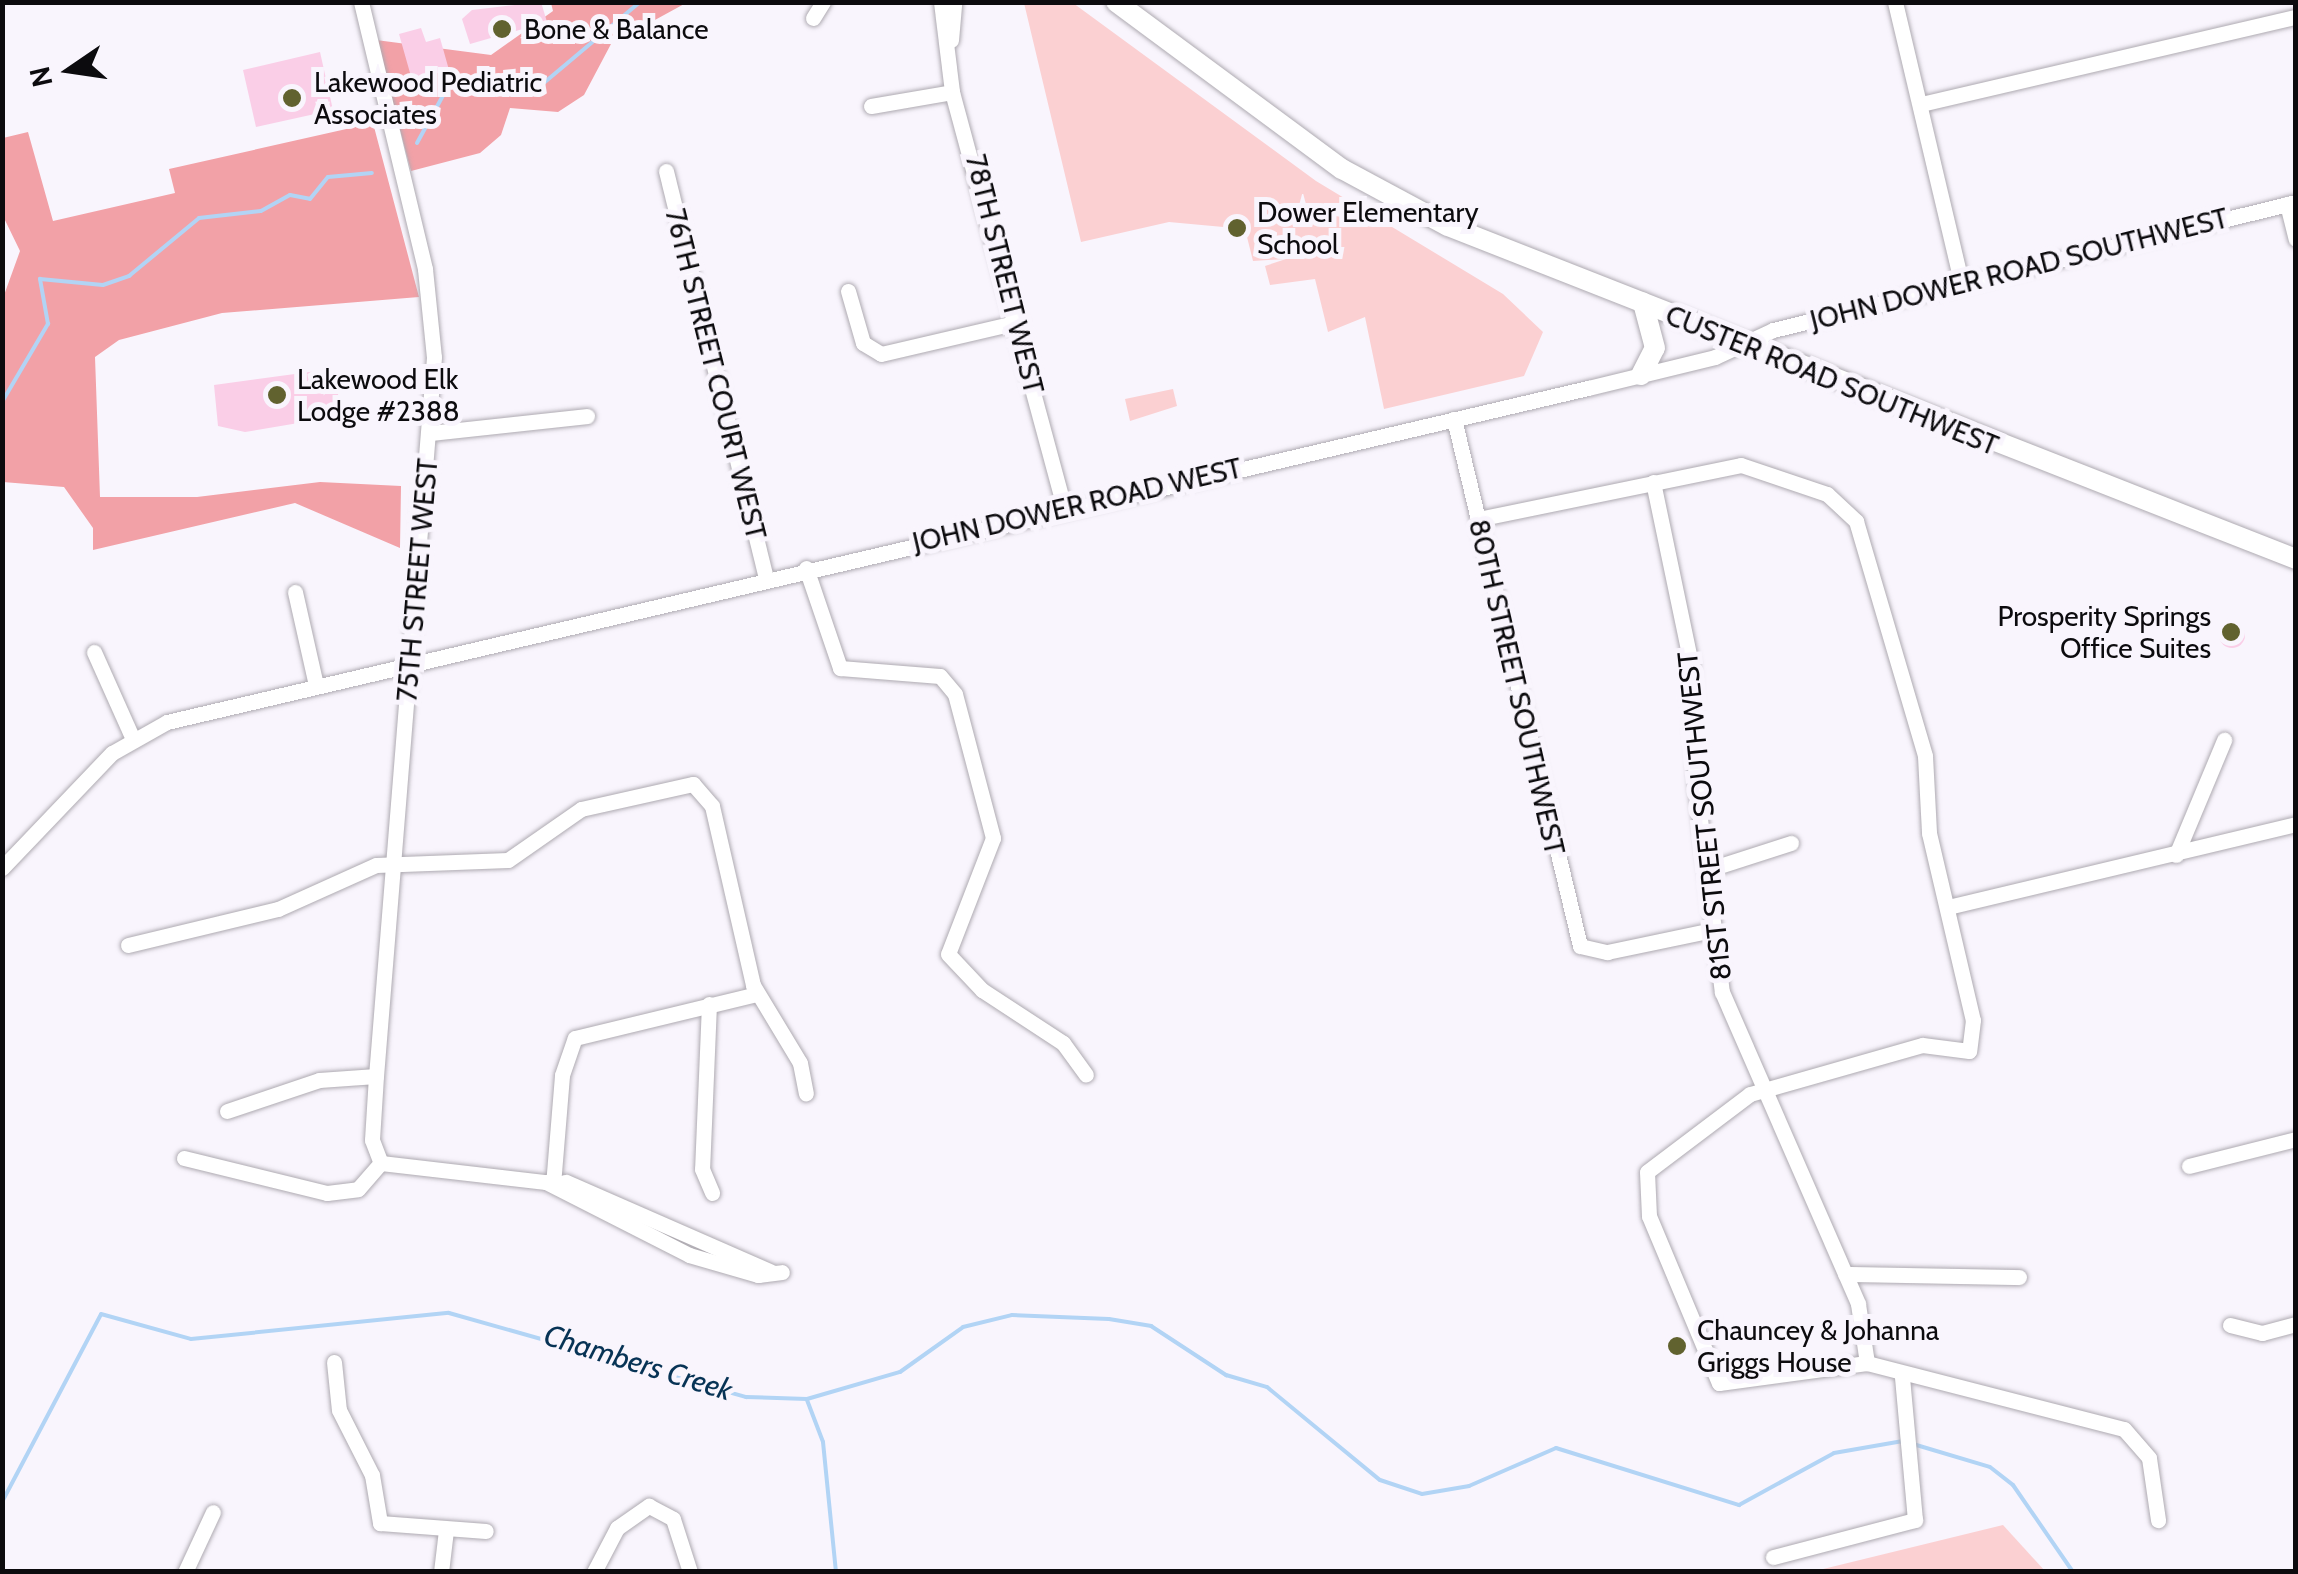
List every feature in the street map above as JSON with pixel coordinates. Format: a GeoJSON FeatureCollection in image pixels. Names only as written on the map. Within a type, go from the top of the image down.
{"type":"FeatureCollection","features":[{"type":"Feature","properties":{"kind":"main road","name":"CUSTER ROAD SOUTHWEST"},"geometry":{"type":"LineString","coordinates":[[1116,2],[1375,188],[1643,304],[2296,559]]}},
{"type":"Feature","properties":{"kind":"main road"},"geometry":{"type":"LineString","coordinates":[[1641,376],[1655,348],[1643,304]]}},
{"type":"Feature","properties":{"kind":"street","name":"75TH STREET WEST"},"geometry":{"type":"LineString","coordinates":[[361,2],[428,288],[431,433],[376,1076],[372,1140],[381,1163]]}},
{"type":"Feature","properties":{"kind":"street"},"geometry":{"type":"LineString","coordinates":[[812,18],[823,2]]}},
{"type":"Feature","properties":{"kind":"street","name":"78TH STREET WEST"},"geometry":{"type":"LineString","coordinates":[[942,2],[952,92],[1018,322],[1064,507]]}},
{"type":"Feature","properties":{"kind":"street","name":"78TH STREET WEST"},"geometry":{"type":"LineString","coordinates":[[949,44],[954,2]]}},
{"type":"Feature","properties":{"kind":"street"},"geometry":{"type":"LineString","coordinates":[[1894,2],[1961,282]]}},
{"type":"Feature","properties":{"kind":"street"},"geometry":{"type":"LineString","coordinates":[[1921,104],[2296,17]]}},
{"type":"Feature","properties":{"kind":"street"},"geometry":{"type":"LineString","coordinates":[[871,106],[952,92]]}},
{"type":"Feature","properties":{"kind":"street","name":"76TH STREET COURT WEST"},"geometry":{"type":"LineString","coordinates":[[666,171],[766,578]]}},
{"type":"Feature","properties":{"kind":"street"},"geometry":{"type":"LineString","coordinates":[[2291,204],[2296,239]]}},
{"type":"Feature","properties":{"kind":"street","name":"JOHN DOWER ROAD SOUTHWEST"},"geometry":{"type":"LineString","coordinates":[[1745,344],[1961,282],[2291,204]]}},
{"type":"Feature","properties":{"kind":"street"},"geometry":{"type":"LineString","coordinates":[[848,290],[873,350],[1018,322]]}},
{"type":"Feature","properties":{"kind":"street","name":"JOHN DOWER ROAD WEST"},"geometry":{"type":"LineString","coordinates":[[132,737],[316,686],[806,568],[1641,376],[1745,344]]}},
{"type":"Feature","properties":{"kind":"street"},"geometry":{"type":"LineString","coordinates":[[431,433],[587,416]]}},
{"type":"Feature","properties":{"kind":"street","name":"80TH STREET SOUTHWEST"},"geometry":{"type":"LineString","coordinates":[[1454,419],[1586,952],[1712,930]]}},
{"type":"Feature","properties":{"kind":"street"},"geometry":{"type":"LineString","coordinates":[[1478,519],[1653,482],[1754,466],[1847,509],[1920,733],[1929,834],[1973,1020],[1970,1052],[1922,1046],[1762,1088],[1656,1162],[1642,1187],[1702,1358],[1730,1386],[1867,1364],[2135,1435],[2149,1458],[2158,1520]]}},
{"type":"Feature","properties":{"kind":"street","name":"81ST STREET SOUTHWEST"},"geometry":{"type":"LineString","coordinates":[[1653,482],[1691,664],[1696,786],[1713,868],[1712,930],[1731,1022],[1845,1274],[1867,1330],[1867,1364]]}},
{"type":"Feature","properties":{"kind":"street"},"geometry":{"type":"LineString","coordinates":[[806,568],[840,668],[940,676],[955,694],[993,838],[948,954],[982,990],[1063,1043],[1086,1076]]}},
{"type":"Feature","properties":{"kind":"street"},"geometry":{"type":"LineString","coordinates":[[295,592],[316,686]]}},
{"type":"Feature","properties":{"kind":"street"},"geometry":{"type":"LineString","coordinates":[[2,868],[132,737],[94,652]]}},
{"type":"Feature","properties":{"kind":"street"},"geometry":{"type":"LineString","coordinates":[[2176,855],[2224,740]]}},
{"type":"Feature","properties":{"kind":"street"},"geometry":{"type":"LineString","coordinates":[[128,945],[278,909],[393,864],[494,863],[581,809],[677,784],[702,789],[757,994],[800,1063],[806,1093]]}},
{"type":"Feature","properties":{"kind":"street"},"geometry":{"type":"LineString","coordinates":[[1948,907],[2296,824]]}},
{"type":"Feature","properties":{"kind":"street"},"geometry":{"type":"LineString","coordinates":[[1713,868],[1791,843]]}},
{"type":"Feature","properties":{"kind":"street"},"geometry":{"type":"LineString","coordinates":[[553,1185],[572,1041],[757,994]]}},
{"type":"Feature","properties":{"kind":"street"},"geometry":{"type":"LineString","coordinates":[[709,1004],[702,1169],[712,1193]]}},
{"type":"Feature","properties":{"kind":"street"},"geometry":{"type":"LineString","coordinates":[[227,1111],[319,1080],[376,1076]]}},
{"type":"Feature","properties":{"kind":"street"},"geometry":{"type":"LineString","coordinates":[[2188,1166],[2296,1139]]}},
{"type":"Feature","properties":{"kind":"street"},"geometry":{"type":"LineString","coordinates":[[184,1158],[327,1193],[358,1189],[381,1163],[553,1185],[566,1182],[776,1272]]}},
{"type":"Feature","properties":{"kind":"street"},"geometry":{"type":"LineString","coordinates":[[1845,1274],[2019,1276]]}},
{"type":"Feature","properties":{"kind":"street"},"geometry":{"type":"LineString","coordinates":[[2230,1325],[2262,1333],[2296,1324]]}},
{"type":"Feature","properties":{"kind":"street"},"geometry":{"type":"LineString","coordinates":[[334,1362],[338,1410],[372,1475],[376,1518],[446,1530],[486,1531]]}},
{"type":"Feature","properties":{"kind":"street"},"geometry":{"type":"LineString","coordinates":[[1773,1557],[1907,1525],[1918,1507],[1902,1376]]}},
{"type":"Feature","properties":{"kind":"street"},"geometry":{"type":"LineString","coordinates":[[594,1572],[617,1528],[649,1506],[672,1519],[690,1572]]}},
{"type":"Feature","properties":{"kind":"street"},"geometry":{"type":"LineString","coordinates":[[185,1572],[214,1512]]}},
{"type":"Feature","properties":{"kind":"street"},"geometry":{"type":"LineString","coordinates":[[441,1572],[446,1530]]}},
{"type":"Feature","properties":{"kind":"shaded area"},"geometry":{"type":"Polygon","coordinates":[[[551,3],[686,3],[611,44],[584,95],[558,112],[510,108],[501,135],[480,153],[411,171],[376,40],[491,55],[553,11],[551,3]]]}},
{"type":"Feature","properties":{"kind":"shaded area"},"geometry":{"type":"Polygon","coordinates":[[[1024,3],[1073,3],[1316,181],[1503,294],[1543,332],[1524,376],[1384,409],[1365,317],[1328,332],[1315,279],[1270,285],[1265,266],[1286,259],[1253,261],[1245,229],[1169,222],[1081,242],[1024,3]]]}},
{"type":"Feature","properties":{"kind":"shaded area"},"geometry":{"type":"Polygon","coordinates":[[[373,123],[419,297],[222,313],[119,340],[95,357],[100,497],[197,497],[320,482],[401,486],[400,548],[295,503],[93,550],[93,528],[64,487],[3,482],[3,298],[20,251],[3,216],[3,138],[28,132],[53,221],[175,193],[169,169],[373,123]]]}},
{"type":"Feature","properties":{"kind":"shaded area"},"geometry":{"type":"Polygon","coordinates":[[[1173,389],[1177,406],[1130,421],[1125,399],[1173,389]]]}},
{"type":"Feature","properties":{"kind":"shaded area"},"geometry":{"type":"Polygon","coordinates":[[[2003,1525],[2045,1571],[1815,1571],[2003,1525]]]}},
{"type":"Feature","properties":{"kind":"building"},"geometry":{"type":"Polygon","coordinates":[[[541,2],[547,22],[470,44],[462,19],[472,10],[541,2]]]}},
{"type":"Feature","properties":{"kind":"building"},"geometry":{"type":"Polygon","coordinates":[[[421,28],[426,42],[440,38],[449,70],[412,80],[399,34],[421,28]]]}},
{"type":"Feature","properties":{"kind":"building"},"geometry":{"type":"Polygon","coordinates":[[[320,52],[333,110],[256,127],[243,70],[320,52]]]}},
{"type":"Feature","properties":{"kind":"building","name":"Lakewood Elk Lodge #2388"},"geometry":{"type":"Polygon","coordinates":[[[317,371],[318,382],[337,380],[339,406],[322,407],[322,419],[245,432],[218,426],[214,385],[317,371]]]}},
{"type":"Feature","properties":{"kind":"building","name":"Prosperity Springs Office Suites"},"geometry":{"type":"Polygon","coordinates":[[[2232,622],[2241,626],[2245,635],[2241,644],[2232,648],[2223,644],[2219,635],[2223,626],[2232,622]]]}},
{"type":"Feature","properties":{"kind":"waterway"},"geometry":{"type":"LineString","coordinates":[[417,143],[452,79],[539,87],[640,2]]}},
{"type":"Feature","properties":{"kind":"waterway"},"geometry":{"type":"LineString","coordinates":[[2,402],[48,324],[40,279],[103,285],[129,276],[199,218],[261,211],[290,195],[310,199],[328,177],[372,173]]}},
{"type":"Feature","properties":{"kind":"waterway"},"geometry":{"type":"LineString","coordinates":[[2,1502],[101,1314],[191,1339],[449,1313],[746,1397],[807,1399],[900,1372],[963,1327],[1012,1315],[1109,1319],[1151,1326],[1226,1375],[1267,1387],[1380,1480],[1422,1494],[1469,1486],[1556,1448],[1739,1505],[1834,1453],[1903,1441]]}},
{"type":"Feature","properties":{"kind":"waterway"},"geometry":{"type":"LineString","coordinates":[[807,1400],[823,1442],[836,1572]]}},
{"type":"Feature","properties":{"kind":"waterway","name":"Chambers Creek"},"geometry":{"type":"LineString","coordinates":[[1913,1444],[1990,1467],[2013,1485],[2073,1572]]}},
{"type":"Feature","properties":{"kind":"place","name":"Bone & Balance"},"geometry":{"type":"Point","coordinates":[502,29]}},
{"type":"Feature","properties":{"kind":"place","name":"Lakewood Pediatric Associates"},"geometry":{"type":"Point","coordinates":[292,98]}},
{"type":"Feature","properties":{"kind":"place","name":"Dower Elementary School"},"geometry":{"type":"Point","coordinates":[1237,228]}},
{"type":"Feature","properties":{"kind":"place","name":"Lakewood Elk Lodge #2388"},"geometry":{"type":"Point","coordinates":[277,395]}},
{"type":"Feature","properties":{"kind":"place","name":"Prosperity Springs Office Suites"},"geometry":{"type":"Point","coordinates":[2231,632]}},
{"type":"Feature","properties":{"kind":"place","name":"Chauncey & Johanna Griggs House"},"geometry":{"type":"Point","coordinates":[1677,1346]}}]}
